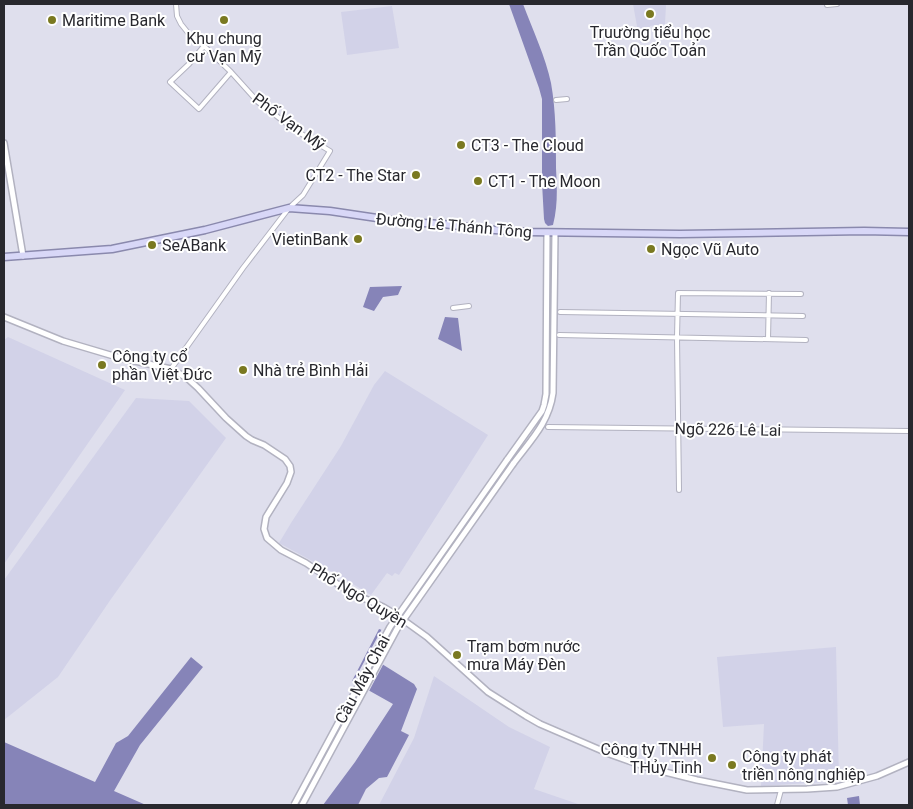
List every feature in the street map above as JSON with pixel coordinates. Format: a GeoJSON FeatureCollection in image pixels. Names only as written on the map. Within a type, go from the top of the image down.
{"type":"FeatureCollection","features":[{"type":"Feature","properties":{"kind":"main road","name":"Đường Lê Thánh Tông"},"geometry":{"type":"LineString","coordinates":[[4,257],[112,249],[205,230],[289,208],[330,211],[404,222],[547,233],[909,232]]}},
{"type":"Feature","properties":{"kind":"street","name":"Phố Vạn Mỹ"},"geometry":{"type":"LineString","coordinates":[[171,369],[243,268],[289,208],[303,195],[330,151],[295,130],[258,102],[180,24],[176,4]]}},
{"type":"Feature","properties":{"kind":"street"},"geometry":{"type":"LineString","coordinates":[[827,5],[837,4]]}},
{"type":"Feature","properties":{"kind":"street"},"geometry":{"type":"LineString","coordinates":[[204,46],[170,82],[200,109],[230,72]]}},
{"type":"Feature","properties":{"kind":"street"},"geometry":{"type":"LineString","coordinates":[[556,100],[567,100]]}},
{"type":"Feature","properties":{"kind":"street"},"geometry":{"type":"LineString","coordinates":[[4,143],[23,256]]}},
{"type":"Feature","properties":{"kind":"street","name":"Cầu Máy Chai"},"geometry":{"type":"LineString","coordinates":[[294,805],[390,627],[542,412],[546,394],[547,233]]}},
{"type":"Feature","properties":{"kind":"street","name":"Cầu Máy Chai"},"geometry":{"type":"LineString","coordinates":[[302,805],[397,630],[548,415],[553,384],[555,233]]}},
{"type":"Feature","properties":{"kind":"street"},"geometry":{"type":"LineString","coordinates":[[679,490],[678,293],[801,294]]}},
{"type":"Feature","properties":{"kind":"street"},"geometry":{"type":"LineString","coordinates":[[768,339],[769,293]]}},
{"type":"Feature","properties":{"kind":"street"},"geometry":{"type":"LineString","coordinates":[[453,308],[469,306]]}},
{"type":"Feature","properties":{"kind":"street"},"geometry":{"type":"LineString","coordinates":[[560,312],[803,316]]}},
{"type":"Feature","properties":{"kind":"street","name":"Phố Ngô Quyền"},"geometry":{"type":"LineString","coordinates":[[4,317],[63,341],[117,357],[171,369],[180,374],[198,388],[246,436],[285,459],[290,466],[291,472],[287,483],[264,523],[267,538],[281,550],[306,563],[348,592],[382,606],[395,614],[427,637],[488,692],[540,724],[612,755],[650,768],[747,790],[840,787],[877,776],[909,762]]}},
{"type":"Feature","properties":{"kind":"street"},"geometry":{"type":"LineString","coordinates":[[559,335],[806,340]]}},
{"type":"Feature","properties":{"kind":"street","name":"Ngõ 226 Lê Lai"},"geometry":{"type":"LineString","coordinates":[[548,427],[909,431]]}},
{"type":"Feature","properties":{"kind":"street"},"geometry":{"type":"LineString","coordinates":[[777,805],[781,790]]}},
{"type":"Feature","properties":{"kind":"shaded area","name":"Truường tiểu học Trần Quốc Toản"},"geometry":{"type":"Polygon","coordinates":[[[633,4],[668,4],[666,5],[665,24],[650,26],[650,40],[640,43],[633,4]]]}},
{"type":"Feature","properties":{"kind":"shaded area"},"geometry":{"type":"Polygon","coordinates":[[[392,6],[399,48],[347,55],[341,12],[392,6]]]}},
{"type":"Feature","properties":{"kind":"shaded area"},"geometry":{"type":"Polygon","coordinates":[[[8,337],[125,390],[4,564],[4,340],[8,337]]]}},
{"type":"Feature","properties":{"kind":"shaded area"},"geometry":{"type":"Polygon","coordinates":[[[385,371],[488,435],[399,575],[395,573],[392,576],[387,573],[371,595],[279,543],[341,446],[374,385],[385,371]]]}},
{"type":"Feature","properties":{"kind":"shaded area"},"geometry":{"type":"Polygon","coordinates":[[[136,398],[189,401],[226,438],[58,677],[4,720],[4,580],[136,398]]]}},
{"type":"Feature","properties":{"kind":"shaded area"},"geometry":{"type":"Polygon","coordinates":[[[836,647],[839,781],[761,786],[764,724],[723,727],[717,657],[836,647]]]}},
{"type":"Feature","properties":{"kind":"shaded area"},"geometry":{"type":"Polygon","coordinates":[[[434,676],[509,727],[550,747],[534,789],[581,805],[379,805],[414,738],[434,676]]]}},
{"type":"Feature","properties":{"kind":"water"},"geometry":{"type":"Polygon","coordinates":[[[509,4],[523,4],[542,53],[551,83],[554,104],[557,196],[553,225],[548,226],[544,219],[542,183],[542,99],[509,4]]]}},
{"type":"Feature","properties":{"kind":"water"},"geometry":{"type":"Polygon","coordinates":[[[402,286],[398,295],[383,297],[374,311],[363,307],[370,287],[402,286]]]}},
{"type":"Feature","properties":{"kind":"water"},"geometry":{"type":"Polygon","coordinates":[[[445,317],[458,318],[462,351],[438,339],[445,317]]]}},
{"type":"Feature","properties":{"kind":"water"},"geometry":{"type":"Polygon","coordinates":[[[379,629],[391,633],[380,657],[382,664],[414,684],[417,689],[401,731],[409,735],[387,777],[379,778],[366,789],[358,805],[323,805],[355,762],[393,704],[352,681],[379,629]]]}},
{"type":"Feature","properties":{"kind":"water"},"geometry":{"type":"Polygon","coordinates":[[[191,657],[203,667],[140,745],[114,791],[146,805],[4,805],[4,742],[95,782],[116,743],[128,736],[191,657]]]}},
{"type":"Feature","properties":{"kind":"water"},"geometry":{"type":"Polygon","coordinates":[[[859,796],[860,805],[848,805],[847,798],[859,796]]]}},
{"type":"Feature","properties":{"kind":"pier"},"geometry":{"type":"Polygon","coordinates":[[[383,627],[393,631],[383,657],[384,663],[368,693],[352,684],[383,627]]]}},
{"type":"Feature","properties":{"kind":"place","name":"Truường tiểu học Trần Quốc Toản"},"geometry":{"type":"Point","coordinates":[650,14]}},
{"type":"Feature","properties":{"kind":"place","name":"Maritime Bank"},"geometry":{"type":"Point","coordinates":[52,20]}},
{"type":"Feature","properties":{"kind":"place","name":"Khu chung cư Vạn Mỹ"},"geometry":{"type":"Point","coordinates":[224,20]}},
{"type":"Feature","properties":{"kind":"place","name":"CT3 - The Cloud"},"geometry":{"type":"Point","coordinates":[461,145]}},
{"type":"Feature","properties":{"kind":"place","name":"CT2 - The Star"},"geometry":{"type":"Point","coordinates":[416,175]}},
{"type":"Feature","properties":{"kind":"place","name":"CT1 - The Moon"},"geometry":{"type":"Point","coordinates":[478,181]}},
{"type":"Feature","properties":{"kind":"place","name":"VietinBank"},"geometry":{"type":"Point","coordinates":[358,239]}},
{"type":"Feature","properties":{"kind":"place","name":"SeABank"},"geometry":{"type":"Point","coordinates":[152,245]}},
{"type":"Feature","properties":{"kind":"place","name":"Ngọc Vũ Auto"},"geometry":{"type":"Point","coordinates":[651,249]}},
{"type":"Feature","properties":{"kind":"place","name":"Công ty cổ phần Việt Đức"},"geometry":{"type":"Point","coordinates":[102,365]}},
{"type":"Feature","properties":{"kind":"place","name":"Nhà trẻ Bình Hải"},"geometry":{"type":"Point","coordinates":[243,370]}},
{"type":"Feature","properties":{"kind":"place","name":"Trạm bơm nước mưa Máy Đèn"},"geometry":{"type":"Point","coordinates":[457,655]}},
{"type":"Feature","properties":{"kind":"place","name":"Công ty TNHH THủy Tinh"},"geometry":{"type":"Point","coordinates":[712,758]}},
{"type":"Feature","properties":{"kind":"place","name":"Công ty phát triền nông nghiệp"},"geometry":{"type":"Point","coordinates":[732,765]}}]}
